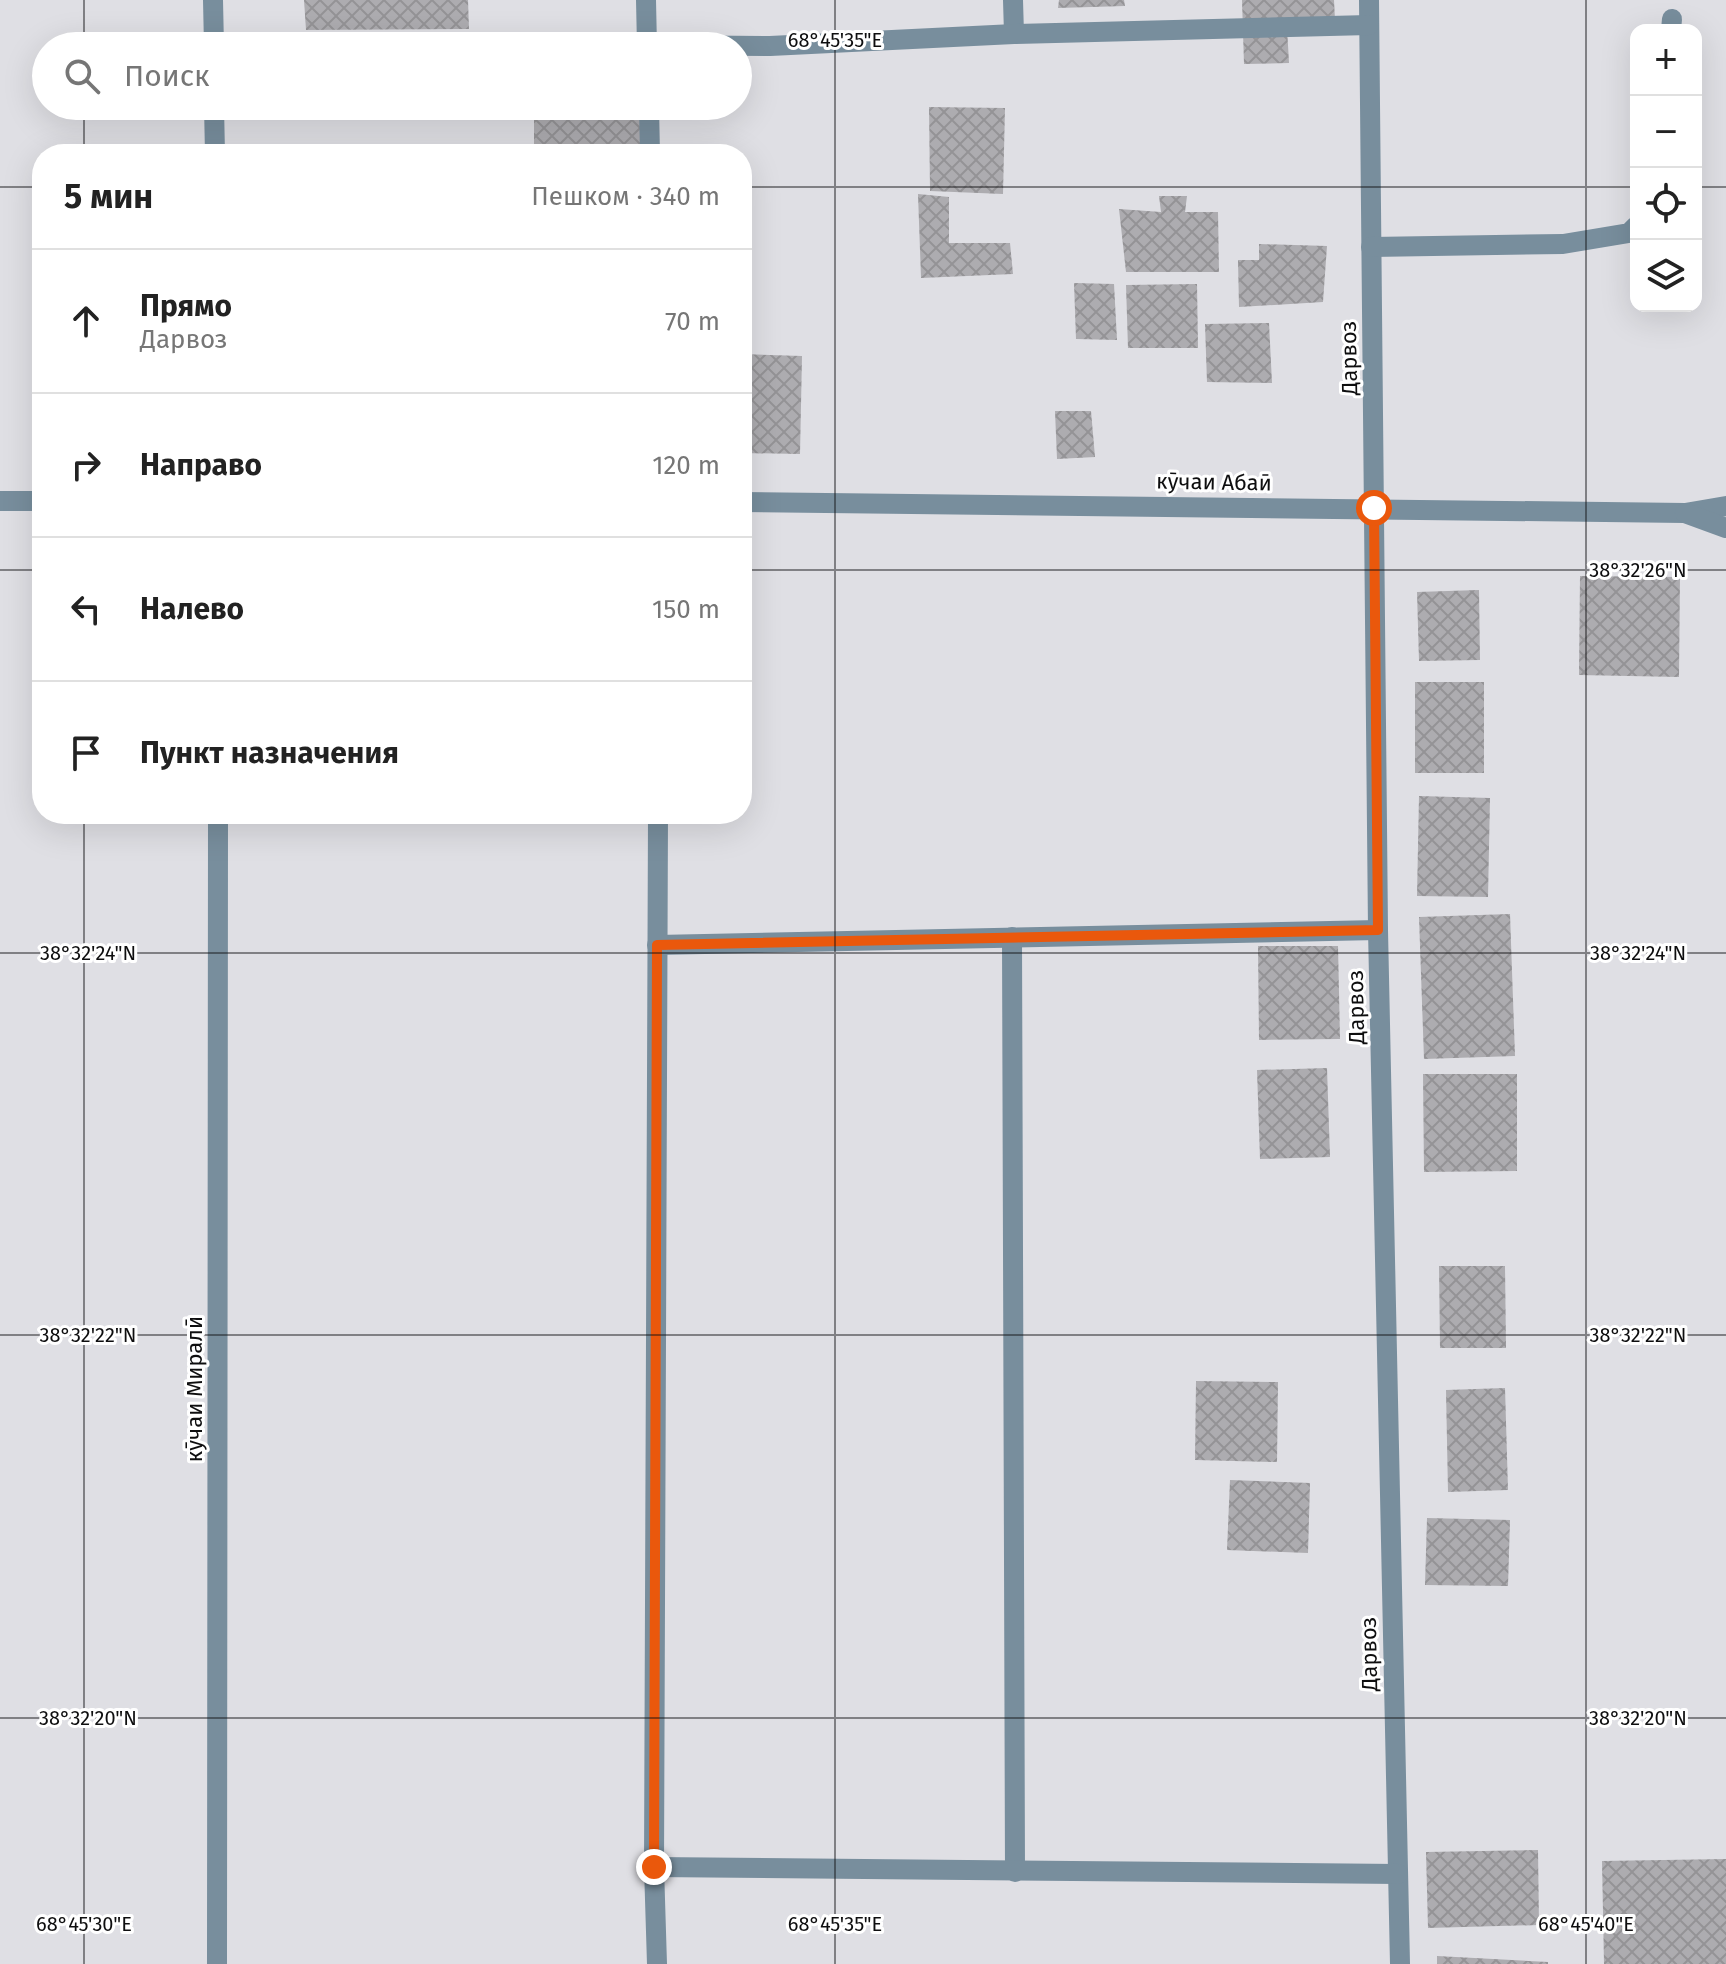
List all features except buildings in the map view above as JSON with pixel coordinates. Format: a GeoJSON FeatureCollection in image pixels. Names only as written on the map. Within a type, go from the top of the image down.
{"type":"FeatureCollection","features":[{"type":"Feature","properties":{"kind":"street"},"geometry":{"type":"LineString","coordinates":[[213,0],[214,32]]}},
{"type":"Feature","properties":{"kind":"street"},"geometry":{"type":"LineString","coordinates":[[646,0],[647,32]]}},
{"type":"Feature","properties":{"kind":"street"},"geometry":{"type":"LineString","coordinates":[[1013,0],[1014,34]]}},
{"type":"Feature","properties":{"kind":"street","name":"Дарвоз"},"geometry":{"type":"LineString","coordinates":[[1369,0],[1378,930],[1400,1964]]}},
{"type":"Feature","properties":{"kind":"street"},"geometry":{"type":"LineString","coordinates":[[752,46],[1014,34],[1369,25]]}},
{"type":"Feature","properties":{"kind":"street"},"geometry":{"type":"LineString","coordinates":[[214,120],[215,144]]}},
{"type":"Feature","properties":{"kind":"street"},"geometry":{"type":"LineString","coordinates":[[649,120],[650,144]]}},
{"type":"Feature","properties":{"kind":"street"},"geometry":{"type":"LineString","coordinates":[[1371,247],[1563,244],[1630,232]]}},
{"type":"Feature","properties":{"kind":"street"},"geometry":{"type":"LineString","coordinates":[[0,501],[32,501]]}},
{"type":"Feature","properties":{"kind":"street","name":"кӯчаи Абаӣ"},"geometry":{"type":"LineString","coordinates":[[752,502],[1685,513],[1726,506]]}},
{"type":"Feature","properties":{"kind":"street","name":"кӯчаи Абаӣ"},"geometry":{"type":"LineString","coordinates":[[1685,513],[1726,528]]}},
{"type":"Feature","properties":{"kind":"street","name":"кӯчаи Миралӣ"},"geometry":{"type":"LineString","coordinates":[[217,1964],[218,824]]}},
{"type":"Feature","properties":{"kind":"street"},"geometry":{"type":"LineString","coordinates":[[657,1964],[654,1867],[658,824]]}},
{"type":"Feature","properties":{"kind":"street"},"geometry":{"type":"LineString","coordinates":[[657,945],[1378,930]]}},
{"type":"Feature","properties":{"kind":"street"},"geometry":{"type":"LineString","coordinates":[[1012,937],[1015,1872]]}},
{"type":"Feature","properties":{"kind":"street"},"geometry":{"type":"LineString","coordinates":[[654,1867],[1398,1874]]}},
{"type":"Feature","properties":{"kind":"route"},"geometry":{"type":"LineString","coordinates":[[654,1867],[657,945],[1378,930],[1374,508]]}}]}
